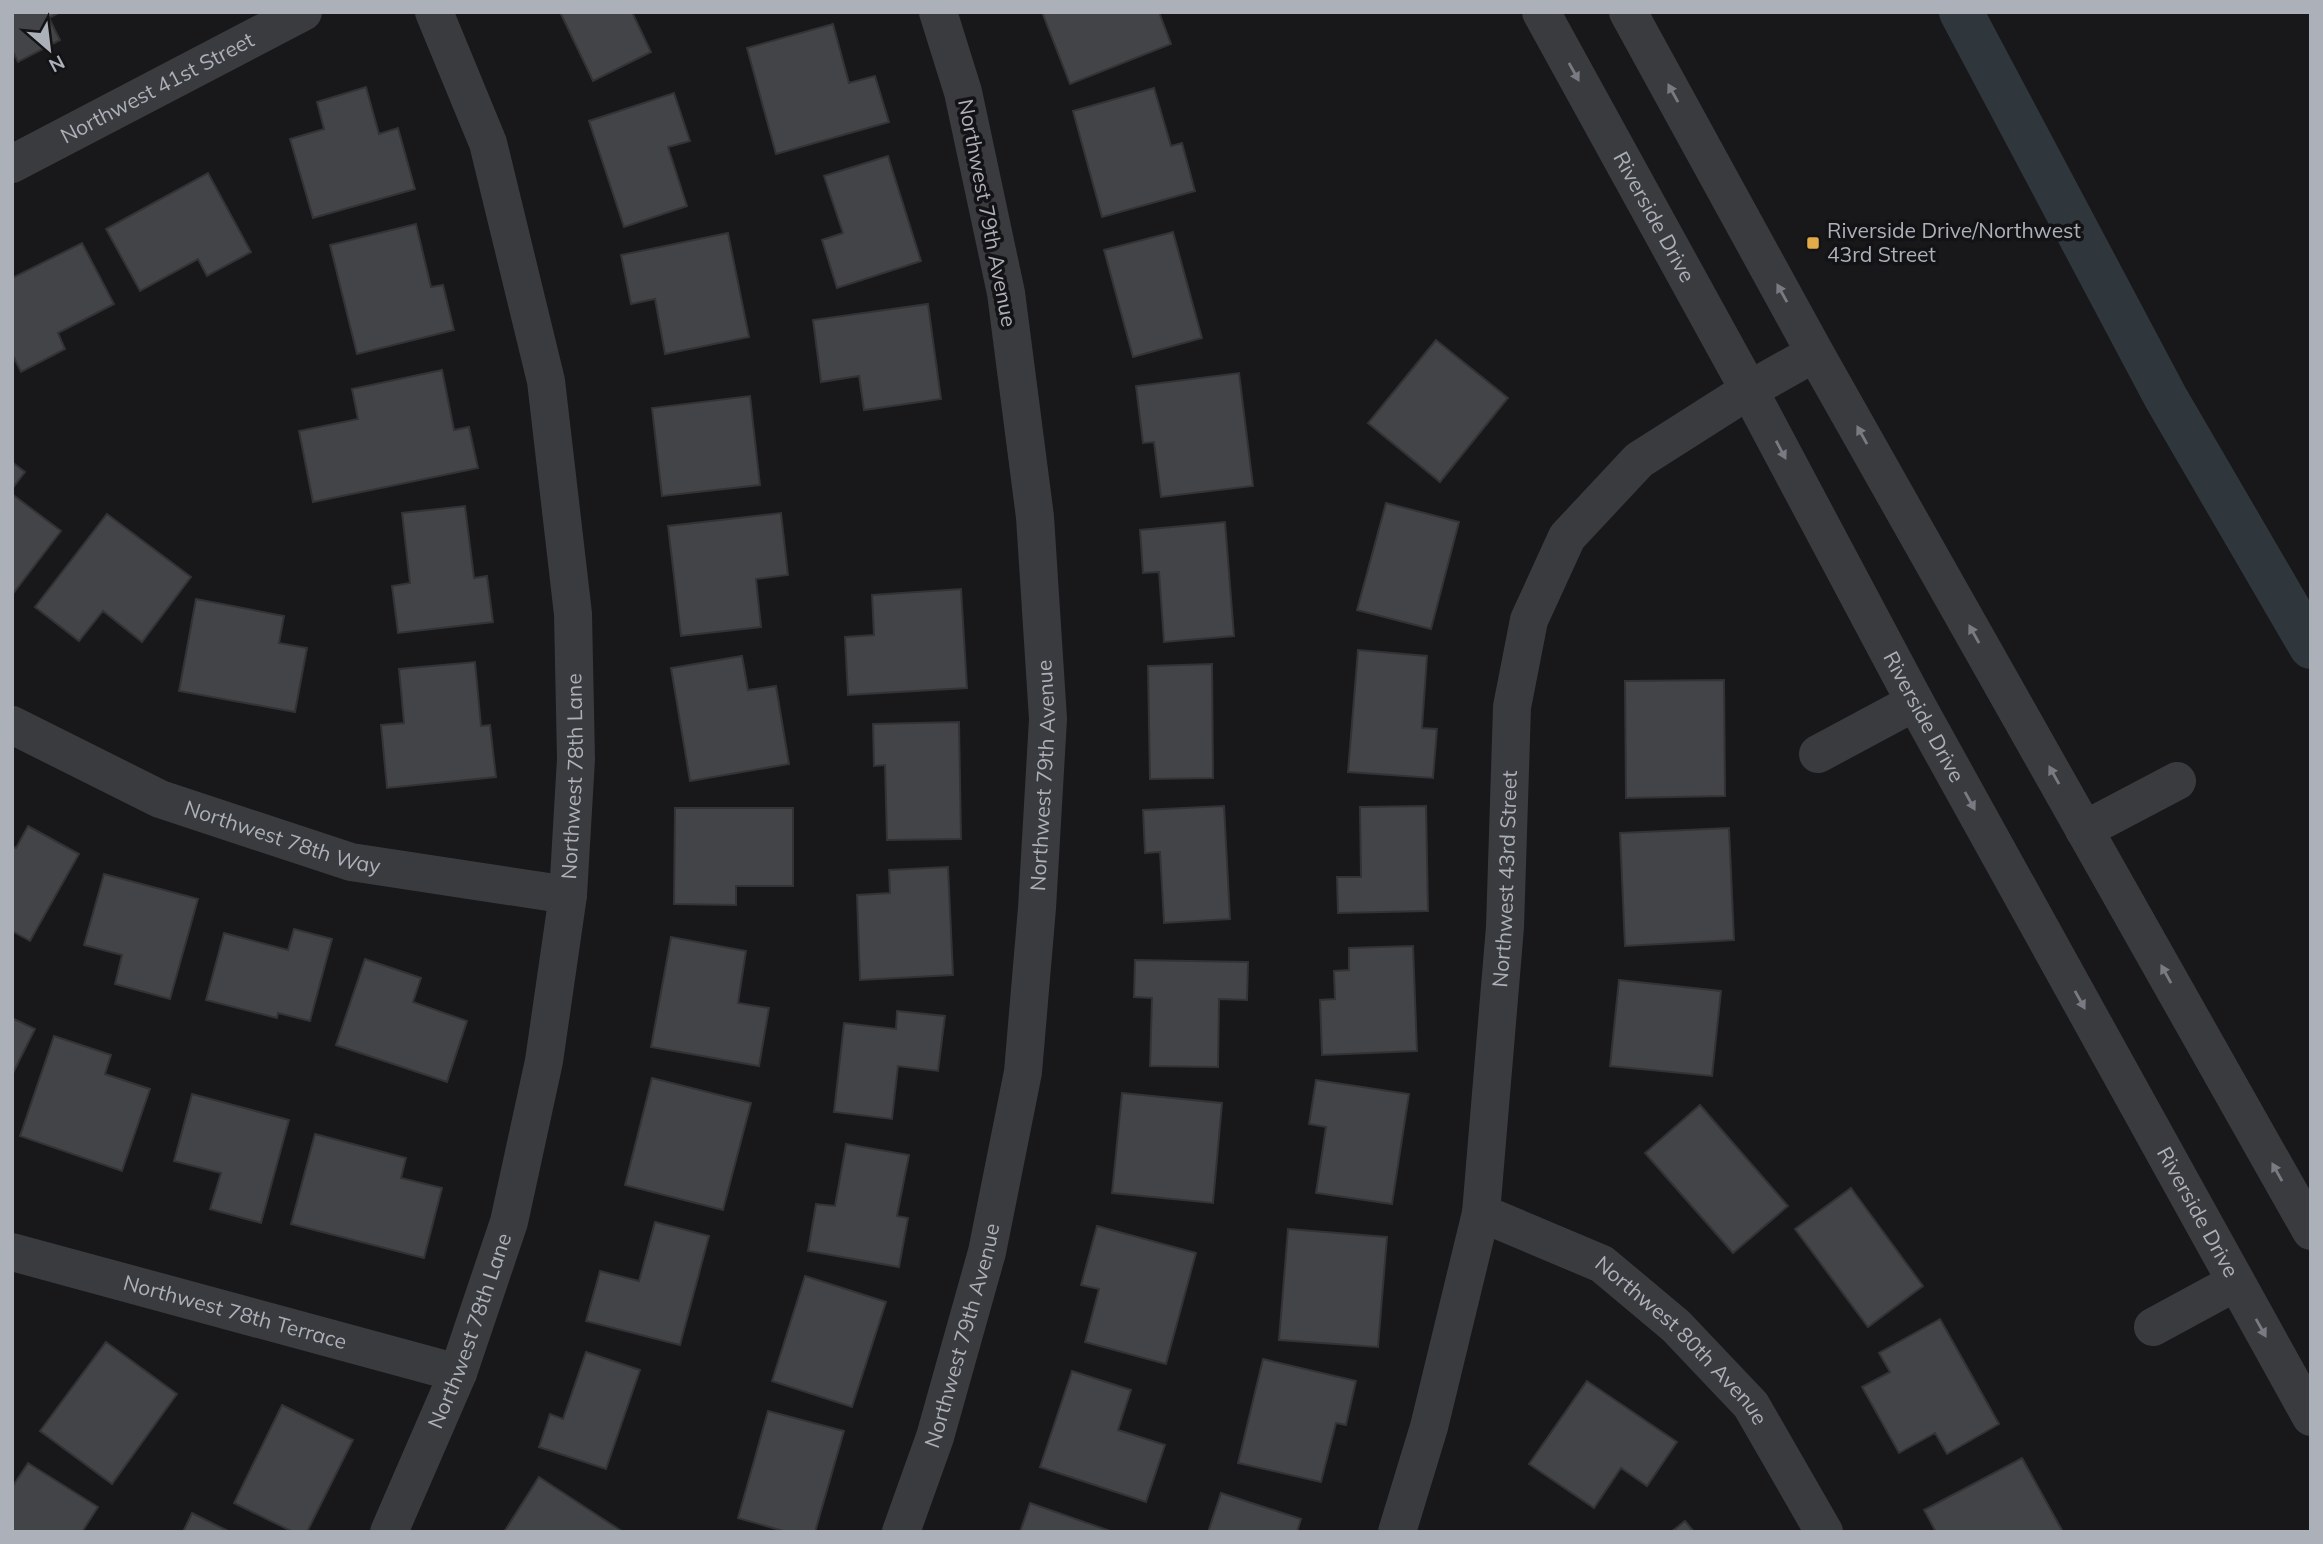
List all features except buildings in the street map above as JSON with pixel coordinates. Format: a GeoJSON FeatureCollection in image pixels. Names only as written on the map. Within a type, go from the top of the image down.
{"type":"FeatureCollection","features":[{"type":"Feature","properties":{"kind":"street","name":"Northwest 41st Street"},"geometry":{"type":"LineString","coordinates":[[12,164],[303,12]]}},
{"type":"Feature","properties":{"kind":"street","name":"Northwest 78th Lane"},"geometry":{"type":"LineString","coordinates":[[389,1532],[458,1373],[509,1222],[544,1061],[568,895],[576,759],[573,614],[546,381],[488,143],[434,12]]}},
{"type":"Feature","properties":{"kind":"street","name":"Northwest 79th Avenue"},"geometry":{"type":"LineString","coordinates":[[901,1532],[935,1437],[987,1252],[1023,1072],[1037,908],[1048,719],[1035,517],[1006,293],[963,92],[938,12]]}},
{"type":"Feature","properties":{"kind":"street","name":"Riverside Drive"},"geometry":{"type":"LineString","coordinates":[[1541,12],[1749,390],[1915,702],[2311,1417]]}},
{"type":"Feature","properties":{"kind":"street"},"geometry":{"type":"LineString","coordinates":[[1628,12],[1815,353],[2311,1231]]}},
{"type":"Feature","properties":{"kind":"street","name":"Northwest 43rd Street"},"geometry":{"type":"LineString","coordinates":[[1397,1532],[1429,1427],[1481,1213],[1505,928],[1512,707],[1529,620],[1567,537],[1639,460],[1749,390],[1815,353]]}},
{"type":"Feature","properties":{"kind":"street"},"geometry":{"type":"LineString","coordinates":[[1818,754],[1915,702]]}},
{"type":"Feature","properties":{"kind":"street","name":"Northwest 78th Way"},"geometry":{"type":"LineString","coordinates":[[12,724],[160,799],[351,862],[568,895]]}},
{"type":"Feature","properties":{"kind":"street"},"geometry":{"type":"LineString","coordinates":[[2084,830],[2177,781]]}},
{"type":"Feature","properties":{"kind":"street","name":"Northwest 80th Avenue"},"geometry":{"type":"LineString","coordinates":[[1481,1213],[1602,1264],[1676,1326],[1751,1405],[1824,1532]]}},
{"type":"Feature","properties":{"kind":"street","name":"Northwest 78th Terrace"},"geometry":{"type":"LineString","coordinates":[[12,1252],[458,1373]]}},
{"type":"Feature","properties":{"kind":"street"},"geometry":{"type":"LineString","coordinates":[[2153,1326],[2236,1282]]}},
{"type":"Feature","properties":{"kind":"waterway"},"geometry":{"type":"LineString","coordinates":[[1961,12],[2166,398],[2311,647]]}},
{"type":"Feature","properties":{"kind":"place","name":"Riverside Drive/Northwest 43rd Street"},"geometry":{"type":"Point","coordinates":[1813,243]}}]}
